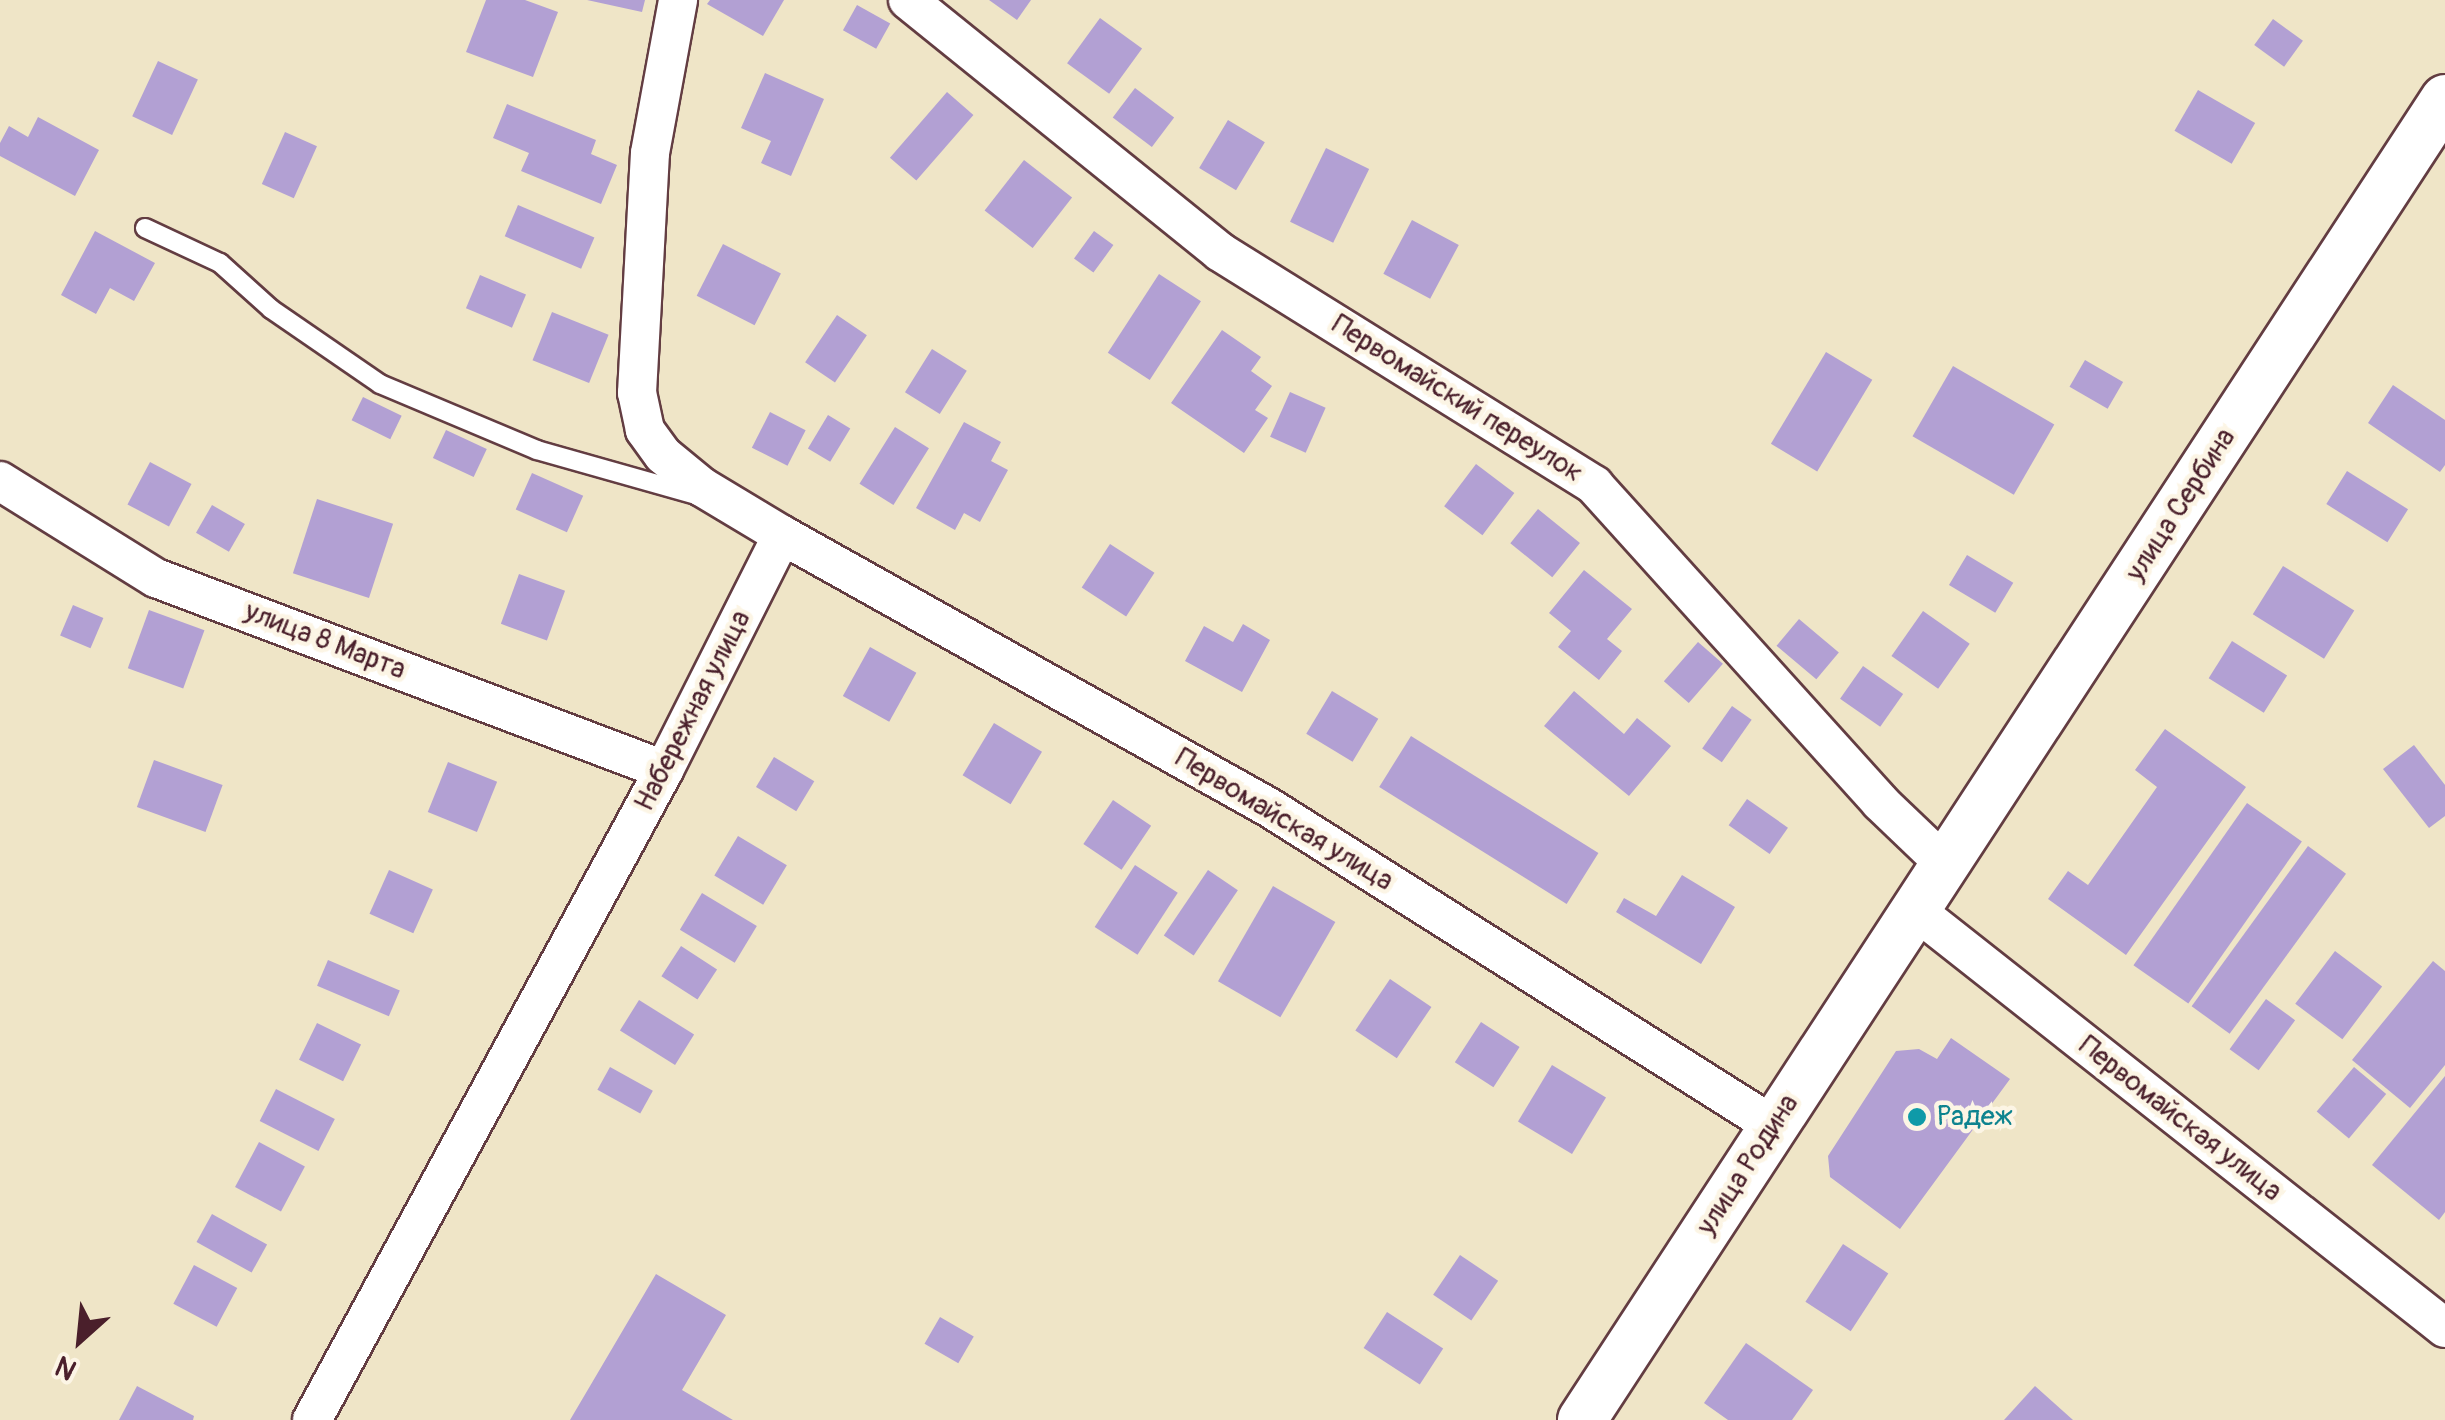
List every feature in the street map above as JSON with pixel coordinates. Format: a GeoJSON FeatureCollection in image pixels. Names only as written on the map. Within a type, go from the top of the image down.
{"type":"FeatureCollection","features":[{"type":"Feature","properties":{"kind":"street"},"geometry":{"type":"LineString","coordinates":[[678,0],[650,153],[637,394],[645,430],[663,455],[731,505],[782,535]]}},
{"type":"Feature","properties":{"kind":"street","name":"Первомайский переулок"},"geometry":{"type":"LineString","coordinates":[[908,0],[1220,252],[1594,485],[1880,802],[1946,865]]}},
{"type":"Feature","properties":{"kind":"street","name":"улица Сербина"},"geometry":{"type":"LineString","coordinates":[[1915,910],[2445,99]]}},
{"type":"Feature","properties":{"kind":"street","name":"улица 8 Марта"},"geometry":{"type":"LineString","coordinates":[[0,482],[156,578],[664,770]]}},
{"type":"Feature","properties":{"kind":"street","name":"Набережная улица"},"geometry":{"type":"LineString","coordinates":[[312,1420],[664,770],[782,535]]}},
{"type":"Feature","properties":{"kind":"street","name":"Первомайская улица"},"geometry":{"type":"LineString","coordinates":[[782,535],[1270,808],[1774,1126]]}},
{"type":"Feature","properties":{"kind":"street","name":"Первомайская улица"},"geometry":{"type":"LineString","coordinates":[[1915,910],[2445,1328]]}},
{"type":"Feature","properties":{"kind":"street","name":"улица Родина"},"geometry":{"type":"LineString","coordinates":[[1582,1420],[1915,910]]}},
{"type":"Feature","properties":{"kind":"lane"},"geometry":{"type":"LineString","coordinates":[[145,228],[220,263],[271,309],[380,384],[537,450],[731,505]]}},
{"type":"Feature","properties":{"kind":"building"},"geometry":{"type":"Polygon","coordinates":[[[486,0],[525,0],[558,12],[533,77],[466,52],[486,0]]]}},
{"type":"Feature","properties":{"kind":"building"},"geometry":{"type":"Polygon","coordinates":[[[587,0],[645,0],[642,12],[587,0]]]}},
{"type":"Feature","properties":{"kind":"building"},"geometry":{"type":"Polygon","coordinates":[[[710,0],[784,0],[763,36],[707,4],[710,0]]]}},
{"type":"Feature","properties":{"kind":"building"},"geometry":{"type":"Polygon","coordinates":[[[989,0],[1031,0],[1017,20],[989,0]]]}},
{"type":"Feature","properties":{"kind":"building"},"geometry":{"type":"Polygon","coordinates":[[[857,5],[890,23],[876,49],[843,30],[857,5]]]}},
{"type":"Feature","properties":{"kind":"building"},"geometry":{"type":"Polygon","coordinates":[[[1100,18],[1142,49],[1109,94],[1067,63],[1100,18]]]}},
{"type":"Feature","properties":{"kind":"building"},"geometry":{"type":"Polygon","coordinates":[[[2273,19],[2303,41],[2284,67],[2254,45],[2273,19]]]}},
{"type":"Feature","properties":{"kind":"building"},"geometry":{"type":"Polygon","coordinates":[[[158,61],[198,80],[172,135],[132,116],[158,61]]]}},
{"type":"Feature","properties":{"kind":"building"},"geometry":{"type":"Polygon","coordinates":[[[765,73],[824,99],[791,176],[761,163],[771,141],[741,128],[765,73]]]}},
{"type":"Feature","properties":{"kind":"building"},"geometry":{"type":"Polygon","coordinates":[[[1135,88],[1174,117],[1152,147],[1113,118],[1135,88]]]}},
{"type":"Feature","properties":{"kind":"building"},"geometry":{"type":"Polygon","coordinates":[[[2198,90],[2255,123],[2232,164],[2174,131],[2198,90]]]}},
{"type":"Feature","properties":{"kind":"building"},"geometry":{"type":"Polygon","coordinates":[[[947,92],[973,115],[916,181],[890,158],[947,92]]]}},
{"type":"Feature","properties":{"kind":"building"},"geometry":{"type":"Polygon","coordinates":[[[507,104],[596,140],[591,154],[617,165],[601,204],[521,171],[529,153],[493,138],[507,104]]]}},
{"type":"Feature","properties":{"kind":"building"},"geometry":{"type":"Polygon","coordinates":[[[38,117],[99,150],[75,196],[0,156],[0,143],[9,126],[28,137],[38,117]]]}},
{"type":"Feature","properties":{"kind":"building"},"geometry":{"type":"Polygon","coordinates":[[[1228,120],[1265,142],[1236,190],[1199,168],[1228,120]]]}},
{"type":"Feature","properties":{"kind":"building"},"geometry":{"type":"Polygon","coordinates":[[[285,132],[317,146],[294,198],[262,184],[285,132]]]}},
{"type":"Feature","properties":{"kind":"building"},"geometry":{"type":"Polygon","coordinates":[[[1326,148],[1369,169],[1333,243],[1290,222],[1326,148]]]}},
{"type":"Feature","properties":{"kind":"building"},"geometry":{"type":"Polygon","coordinates":[[[1024,160],[1072,198],[1033,248],[985,210],[1024,160]]]}},
{"type":"Feature","properties":{"kind":"building"},"geometry":{"type":"Polygon","coordinates":[[[518,205],[594,237],[581,269],[505,236],[518,205]]]}},
{"type":"Feature","properties":{"kind":"building"},"geometry":{"type":"Polygon","coordinates":[[[1412,220],[1459,245],[1430,299],[1383,274],[1412,220]]]}},
{"type":"Feature","properties":{"kind":"building"},"geometry":{"type":"Polygon","coordinates":[[[95,231],[155,263],[134,301],[110,288],[96,314],[61,295],[95,231]]]}},
{"type":"Feature","properties":{"kind":"building"},"geometry":{"type":"Polygon","coordinates":[[[1094,231],[1113,245],[1093,273],[1074,259],[1094,231]]]}},
{"type":"Feature","properties":{"kind":"building"},"geometry":{"type":"Polygon","coordinates":[[[723,244],[781,274],[755,325],[697,296],[723,244]]]}},
{"type":"Feature","properties":{"kind":"building"},"geometry":{"type":"Polygon","coordinates":[[[1159,274],[1201,301],[1150,380],[1108,353],[1159,274]]]}},
{"type":"Feature","properties":{"kind":"building"},"geometry":{"type":"Polygon","coordinates":[[[480,275],[526,295],[512,328],[466,308],[480,275]]]}},
{"type":"Feature","properties":{"kind":"building"},"geometry":{"type":"Polygon","coordinates":[[[552,312],[609,335],[589,383],[533,360],[552,312]]]}},
{"type":"Feature","properties":{"kind":"building"},"geometry":{"type":"Polygon","coordinates":[[[837,315],[867,335],[835,382],[805,362],[837,315]]]}},
{"type":"Feature","properties":{"kind":"building"},"geometry":{"type":"Polygon","coordinates":[[[1222,330],[1261,357],[1251,371],[1272,386],[1255,410],[1268,418],[1244,453],[1171,403],[1222,330]]]}},
{"type":"Feature","properties":{"kind":"building"},"geometry":{"type":"Polygon","coordinates":[[[932,349],[967,371],[940,414],[905,392],[932,349]]]}},
{"type":"Feature","properties":{"kind":"building"},"geometry":{"type":"Polygon","coordinates":[[[1826,352],[1872,380],[1817,472],[1771,444],[1826,352]]]}},
{"type":"Feature","properties":{"kind":"building"},"geometry":{"type":"Polygon","coordinates":[[[2085,360],[2123,382],[2108,409],[2070,387],[2085,360]]]}},
{"type":"Feature","properties":{"kind":"building"},"geometry":{"type":"Polygon","coordinates":[[[1953,366],[2054,424],[2014,495],[1912,436],[1953,366]]]}},
{"type":"Feature","properties":{"kind":"building"},"geometry":{"type":"Polygon","coordinates":[[[2393,385],[2445,420],[2445,465],[2440,472],[2368,423],[2393,385]]]}},
{"type":"Feature","properties":{"kind":"building"},"geometry":{"type":"Polygon","coordinates":[[[1290,392],[1326,408],[1306,453],[1270,437],[1290,392]]]}},
{"type":"Feature","properties":{"kind":"building"},"geometry":{"type":"Polygon","coordinates":[[[363,397],[402,416],[390,439],[352,420],[363,397]]]}},
{"type":"Feature","properties":{"kind":"building"},"geometry":{"type":"Polygon","coordinates":[[[770,412],[806,430],[787,466],[752,448],[770,412]]]}},
{"type":"Feature","properties":{"kind":"building"},"geometry":{"type":"Polygon","coordinates":[[[828,415],[850,428],[830,462],[808,448],[828,415]]]}},
{"type":"Feature","properties":{"kind":"building"},"geometry":{"type":"Polygon","coordinates":[[[964,422],[1001,442],[991,461],[1008,470],[980,522],[964,513],[955,530],[916,508],[964,422]]]}},
{"type":"Feature","properties":{"kind":"building"},"geometry":{"type":"Polygon","coordinates":[[[895,427],[929,448],[893,505],[859,484],[895,427]]]}},
{"type":"Feature","properties":{"kind":"building"},"geometry":{"type":"Polygon","coordinates":[[[446,430],[487,449],[474,477],[433,458],[446,430]]]}},
{"type":"Feature","properties":{"kind":"building"},"geometry":{"type":"Polygon","coordinates":[[[150,462],[191,484],[169,526],[127,504],[150,462]]]}},
{"type":"Feature","properties":{"kind":"building"},"geometry":{"type":"Polygon","coordinates":[[[1476,464],[1514,493],[1482,535],[1444,506],[1476,464]]]}},
{"type":"Feature","properties":{"kind":"building"},"geometry":{"type":"Polygon","coordinates":[[[2347,471],[2408,509],[2387,542],[2326,504],[2347,471]]]}},
{"type":"Feature","properties":{"kind":"building"},"geometry":{"type":"Polygon","coordinates":[[[532,473],[583,496],[567,532],[516,510],[532,473]]]}},
{"type":"Feature","properties":{"kind":"building"},"geometry":{"type":"Polygon","coordinates":[[[317,499],[393,524],[369,598],[293,573],[317,499]]]}},
{"type":"Feature","properties":{"kind":"building"},"geometry":{"type":"Polygon","coordinates":[[[212,505],[245,524],[229,552],[196,533],[212,505]]]}},
{"type":"Feature","properties":{"kind":"building"},"geometry":{"type":"Polygon","coordinates":[[[1538,509],[1580,543],[1552,577],[1510,543],[1538,509]]]}},
{"type":"Feature","properties":{"kind":"building"},"geometry":{"type":"Polygon","coordinates":[[[1110,544],[1154,573],[1126,616],[1082,588],[1110,544]]]}},
{"type":"Feature","properties":{"kind":"building"},"geometry":{"type":"Polygon","coordinates":[[[1967,555],[2013,583],[1995,613],[1949,585],[1967,555]]]}},
{"type":"Feature","properties":{"kind":"building"},"geometry":{"type":"Polygon","coordinates":[[[2283,566],[2354,611],[2324,659],[2253,614],[2283,566]]]}},
{"type":"Feature","properties":{"kind":"building"},"geometry":{"type":"Polygon","coordinates":[[[1584,570],[1632,609],[1607,639],[1622,651],[1599,680],[1558,647],[1571,631],[1549,613],[1584,570]]]}},
{"type":"Feature","properties":{"kind":"building"},"geometry":{"type":"Polygon","coordinates":[[[519,574],[565,591],[547,641],[501,624],[519,574]]]}},
{"type":"Feature","properties":{"kind":"building"},"geometry":{"type":"Polygon","coordinates":[[[73,605],[103,618],[90,648],[60,635],[73,605]]]}},
{"type":"Feature","properties":{"kind":"building"},"geometry":{"type":"Polygon","coordinates":[[[149,610],[204,630],[183,688],[128,668],[149,610]]]}},
{"type":"Feature","properties":{"kind":"building"},"geometry":{"type":"Polygon","coordinates":[[[1923,611],[1970,644],[1938,689],[1891,656],[1923,611]]]}},
{"type":"Feature","properties":{"kind":"building"},"geometry":{"type":"Polygon","coordinates":[[[1799,619],[1839,652],[1816,679],[1777,646],[1799,619]]]}},
{"type":"Feature","properties":{"kind":"building"},"geometry":{"type":"Polygon","coordinates":[[[1243,624],[1270,640],[1242,692],[1185,661],[1204,626],[1233,642],[1243,624]]]}},
{"type":"Feature","properties":{"kind":"building"},"geometry":{"type":"Polygon","coordinates":[[[2232,641],[2287,675],[2264,713],[2209,678],[2232,641]]]}},
{"type":"Feature","properties":{"kind":"building"},"geometry":{"type":"Polygon","coordinates":[[[1698,642],[1723,664],[1689,703],[1664,681],[1698,642]]]}},
{"type":"Feature","properties":{"kind":"building"},"geometry":{"type":"Polygon","coordinates":[[[870,647],[916,673],[889,722],[843,696],[870,647]]]}},
{"type":"Feature","properties":{"kind":"building"},"geometry":{"type":"Polygon","coordinates":[[[1863,666],[1903,694],[1880,727],[1840,699],[1863,666]]]}},
{"type":"Feature","properties":{"kind":"building"},"geometry":{"type":"Polygon","coordinates":[[[1332,691],[1378,719],[1353,762],[1306,734],[1332,691]]]}},
{"type":"Feature","properties":{"kind":"building"},"geometry":{"type":"Polygon","coordinates":[[[1574,691],[1624,734],[1637,718],[1671,746],[1629,796],[1544,726],[1574,691]]]}},
{"type":"Feature","properties":{"kind":"building"},"geometry":{"type":"Polygon","coordinates":[[[1732,706],[1752,720],[1722,762],[1702,749],[1732,706]]]}},
{"type":"Feature","properties":{"kind":"building"},"geometry":{"type":"Polygon","coordinates":[[[994,723],[1042,752],[1011,804],[963,775],[994,723]]]}},
{"type":"Feature","properties":{"kind":"building"},"geometry":{"type":"Polygon","coordinates":[[[2165,729],[2246,787],[2126,955],[2048,899],[2068,871],[2088,885],[2157,787],[2135,770],[2165,729]]]}},
{"type":"Feature","properties":{"kind":"building"},"geometry":{"type":"Polygon","coordinates":[[[1411,736],[1598,853],[1567,904],[1379,787],[1411,736]]]}},
{"type":"Feature","properties":{"kind":"building"},"geometry":{"type":"Polygon","coordinates":[[[2414,745],[2445,785],[2445,816],[2429,828],[2383,769],[2414,745]]]}},
{"type":"Feature","properties":{"kind":"building"},"geometry":{"type":"Polygon","coordinates":[[[774,757],[814,781],[796,811],[756,787],[774,757]]]}},
{"type":"Feature","properties":{"kind":"building"},"geometry":{"type":"Polygon","coordinates":[[[154,760],[223,785],[205,832],[137,807],[154,760]]]}},
{"type":"Feature","properties":{"kind":"building"},"geometry":{"type":"Polygon","coordinates":[[[448,762],[497,782],[477,832],[428,812],[448,762]]]}},
{"type":"Feature","properties":{"kind":"building"},"geometry":{"type":"Polygon","coordinates":[[[1747,799],[1788,828],[1770,854],[1729,825],[1747,799]]]}},
{"type":"Feature","properties":{"kind":"building"},"geometry":{"type":"Polygon","coordinates":[[[1113,800],[1151,826],[1121,870],[1083,844],[1113,800]]]}},
{"type":"Feature","properties":{"kind":"building"},"geometry":{"type":"Polygon","coordinates":[[[2247,803],[2302,841],[2188,1004],[2133,965],[2247,803]]]}},
{"type":"Feature","properties":{"kind":"building"},"geometry":{"type":"Polygon","coordinates":[[[738,836],[787,865],[763,905],[714,875],[738,836]]]}},
{"type":"Feature","properties":{"kind":"building"},"geometry":{"type":"Polygon","coordinates":[[[2308,846],[2346,874],[2230,1034],[2192,1006],[2308,846]]]}},
{"type":"Feature","properties":{"kind":"building"},"geometry":{"type":"Polygon","coordinates":[[[1135,865],[1178,893],[1137,955],[1095,927],[1135,865]]]}},
{"type":"Feature","properties":{"kind":"building"},"geometry":{"type":"Polygon","coordinates":[[[389,870],[433,890],[413,933],[369,914],[389,870]]]}},
{"type":"Feature","properties":{"kind":"building"},"geometry":{"type":"Polygon","coordinates":[[[1208,870],[1238,890],[1194,956],[1164,935],[1208,870]]]}},
{"type":"Feature","properties":{"kind":"building"},"geometry":{"type":"Polygon","coordinates":[[[1682,875],[1735,907],[1701,964],[1616,912],[1624,898],[1656,916],[1682,875]]]}},
{"type":"Feature","properties":{"kind":"building"},"geometry":{"type":"Polygon","coordinates":[[[1273,886],[1335,922],[1280,1017],[1218,981],[1273,886]]]}},
{"type":"Feature","properties":{"kind":"building"},"geometry":{"type":"Polygon","coordinates":[[[702,893],[757,926],[735,963],[680,930],[702,893]]]}},
{"type":"Feature","properties":{"kind":"building"},"geometry":{"type":"Polygon","coordinates":[[[681,946],[717,969],[697,1000],[661,976],[681,946]]]}},
{"type":"Feature","properties":{"kind":"building"},"geometry":{"type":"Polygon","coordinates":[[[2335,951],[2382,987],[2342,1039],[2295,1004],[2335,951]]]}},
{"type":"Feature","properties":{"kind":"building"},"geometry":{"type":"Polygon","coordinates":[[[328,960],[400,990],[389,1016],[317,986],[328,960]]]}},
{"type":"Feature","properties":{"kind":"building"},"geometry":{"type":"Polygon","coordinates":[[[2433,961],[2445,971],[2445,1065],[2410,1108],[2352,1060],[2433,961]]]}},
{"type":"Feature","properties":{"kind":"building"},"geometry":{"type":"Polygon","coordinates":[[[1390,979],[1431,1007],[1397,1058],[1355,1030],[1390,979]]]}},
{"type":"Feature","properties":{"kind":"building"},"geometry":{"type":"Polygon","coordinates":[[[2266,999],[2295,1020],[2259,1070],[2230,1049],[2266,999]]]}},
{"type":"Feature","properties":{"kind":"building"},"geometry":{"type":"Polygon","coordinates":[[[639,1000],[694,1034],[675,1065],[620,1031],[639,1000]]]}},
{"type":"Feature","properties":{"kind":"building"},"geometry":{"type":"Polygon","coordinates":[[[1481,1022],[1520,1047],[1493,1087],[1455,1062],[1481,1022]]]}},
{"type":"Feature","properties":{"kind":"building"},"geometry":{"type":"Polygon","coordinates":[[[317,1023],[361,1044],[343,1081],[299,1060],[317,1023]]]}},
{"type":"Feature","properties":{"kind":"building","name":"Радеж"},"geometry":{"type":"Polygon","coordinates":[[[1951,1038],[2010,1079],[1900,1229],[1830,1177],[1828,1156],[1896,1051],[1919,1049],[1937,1059],[1951,1038]]]}},
{"type":"Feature","properties":{"kind":"building"},"geometry":{"type":"Polygon","coordinates":[[[1552,1065],[1606,1097],[1572,1154],[1518,1122],[1552,1065]]]}},
{"type":"Feature","properties":{"kind":"building"},"geometry":{"type":"Polygon","coordinates":[[[610,1067],[653,1091],[640,1113],[597,1090],[610,1067]]]}},
{"type":"Feature","properties":{"kind":"building"},"geometry":{"type":"Polygon","coordinates":[[[2354,1067],[2386,1094],[2349,1138],[2317,1111],[2354,1067]]]}},
{"type":"Feature","properties":{"kind":"building"},"geometry":{"type":"Polygon","coordinates":[[[2445,1076],[2445,1212],[2439,1220],[2372,1165],[2445,1076]]]}},
{"type":"Feature","properties":{"kind":"building"},"geometry":{"type":"Polygon","coordinates":[[[276,1089],[335,1119],[318,1151],[260,1121],[276,1089]]]}},
{"type":"Feature","properties":{"kind":"building"},"geometry":{"type":"Polygon","coordinates":[[[259,1142],[305,1166],[281,1211],[235,1187],[259,1142]]]}},
{"type":"Feature","properties":{"kind":"building"},"geometry":{"type":"Polygon","coordinates":[[[212,1214],[267,1245],[252,1273],[196,1242],[212,1214]]]}},
{"type":"Feature","properties":{"kind":"building"},"geometry":{"type":"Polygon","coordinates":[[[1843,1244],[1888,1273],[1851,1331],[1805,1302],[1843,1244]]]}},
{"type":"Feature","properties":{"kind":"building"},"geometry":{"type":"Polygon","coordinates":[[[1460,1255],[1498,1281],[1471,1321],[1433,1295],[1460,1255]]]}},
{"type":"Feature","properties":{"kind":"building"},"geometry":{"type":"Polygon","coordinates":[[[194,1265],[237,1288],[217,1327],[173,1304],[194,1265]]]}},
{"type":"Feature","properties":{"kind":"building"},"geometry":{"type":"Polygon","coordinates":[[[656,1274],[726,1315],[682,1390],[733,1420],[570,1420],[656,1274]]]}},
{"type":"Feature","properties":{"kind":"building"},"geometry":{"type":"Polygon","coordinates":[[[1387,1312],[1443,1348],[1420,1385],[1364,1348],[1387,1312]]]}},
{"type":"Feature","properties":{"kind":"building"},"geometry":{"type":"Polygon","coordinates":[[[940,1317],[974,1336],[958,1363],[924,1344],[940,1317]]]}},
{"type":"Feature","properties":{"kind":"building"},"geometry":{"type":"Polygon","coordinates":[[[1746,1343],[1813,1390],[1792,1420],[1728,1420],[1704,1403],[1746,1343]]]}},
{"type":"Feature","properties":{"kind":"building"},"geometry":{"type":"Polygon","coordinates":[[[137,1386],[194,1416],[193,1420],[119,1420],[137,1386]]]}},
{"type":"Feature","properties":{"kind":"building"},"geometry":{"type":"Polygon","coordinates":[[[2035,1386],[2073,1420],[2004,1420],[2035,1386]]]}},
{"type":"Feature","properties":{"kind":"place","name":"Радеж"},"geometry":{"type":"Point","coordinates":[1917,1117]}}]}
